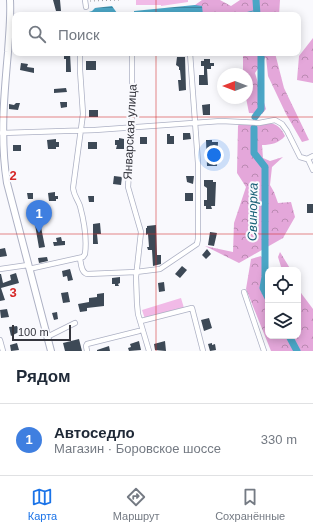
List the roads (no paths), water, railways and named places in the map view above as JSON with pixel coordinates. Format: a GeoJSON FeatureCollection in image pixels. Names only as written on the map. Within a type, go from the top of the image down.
{"type":"FeatureCollection","features":[{"type":"Feature","properties":{"kind":"main road"},"geometry":{"type":"LineString","coordinates":[[10,0],[2,133],[3,156],[7,183],[51,351]]}},
{"type":"Feature","properties":{"kind":"street"},"geometry":{"type":"LineString","coordinates":[[0,269],[29,267],[81,258],[86,252],[85,234],[79,205],[74,196],[73,188],[83,114],[80,56]]}},
{"type":"Feature","properties":{"kind":"street","name":"Январская улица"},"geometry":{"type":"LineString","coordinates":[[132,56],[132,128],[128,190],[141,232],[136,272],[138,310],[149,351]]}},
{"type":"Feature","properties":{"kind":"street"},"geometry":{"type":"LineString","coordinates":[[81,258],[82,269],[84,273],[87,274],[136,272],[163,268],[198,242],[199,179],[190,56]]}},
{"type":"Feature","properties":{"kind":"street"},"geometry":{"type":"LineString","coordinates":[[2,133],[132,128],[225,121],[259,123],[275,120],[282,124],[287,131],[298,155],[303,159],[308,159],[313,156]]}},
{"type":"Feature","properties":{"kind":"street"},"geometry":{"type":"LineString","coordinates":[[308,159],[313,170]]}},
{"type":"Feature","properties":{"kind":"street"},"geometry":{"type":"LineString","coordinates":[[244,292],[264,351]]}},
{"type":"Feature","properties":{"kind":"street"},"geometry":{"type":"LineString","coordinates":[[141,321],[192,308],[203,351]]}},
{"type":"Feature","properties":{"kind":"street"},"geometry":{"type":"LineString","coordinates":[[48,337],[75,323]]}},
{"type":"Feature","properties":{"kind":"street"},"geometry":{"type":"LineString","coordinates":[[87,351],[87,344],[139,331]]}},
{"type":"Feature","properties":{"kind":"street"},"geometry":{"type":"LineString","coordinates":[[0,340],[3,351]]}},
{"type":"Feature","properties":{"kind":"water"},"geometry":{"type":"Polygon","coordinates":[[[195,5],[202,6],[203,12],[134,12],[195,5]]]}},
{"type":"Feature","properties":{"kind":"water"},"geometry":{"type":"Polygon","coordinates":[[[112,6],[116,12],[89,12],[95,8],[112,6]]]}},
{"type":"Feature","properties":{"kind":"waterway","name":"Свинорка"},"geometry":{"type":"LineString","coordinates":[[256,0],[257,12]]}},
{"type":"Feature","properties":{"kind":"waterway"},"geometry":{"type":"LineString","coordinates":[[249,12],[257,10]]}},
{"type":"Feature","properties":{"kind":"waterway","name":"Свинорка"},"geometry":{"type":"LineString","coordinates":[[255,117],[261,109],[261,56]]}},
{"type":"Feature","properties":{"kind":"waterway","name":"Свинорка"},"geometry":{"type":"LineString","coordinates":[[254,128],[254,153],[265,167],[265,267]]}},
{"type":"Feature","properties":{"kind":"waterway","name":"Свинорка"},"geometry":{"type":"LineString","coordinates":[[265,277],[263,288],[265,292]]}},
{"type":"Feature","properties":{"kind":"waterway","name":"Свинорка"},"geometry":{"type":"LineString","coordinates":[[291,339],[297,351]]}},
{"type":"Feature","properties":{"kind":"place","name":"Автоседло"},"geometry":{"type":"Point","coordinates":[39,233]}}]}
